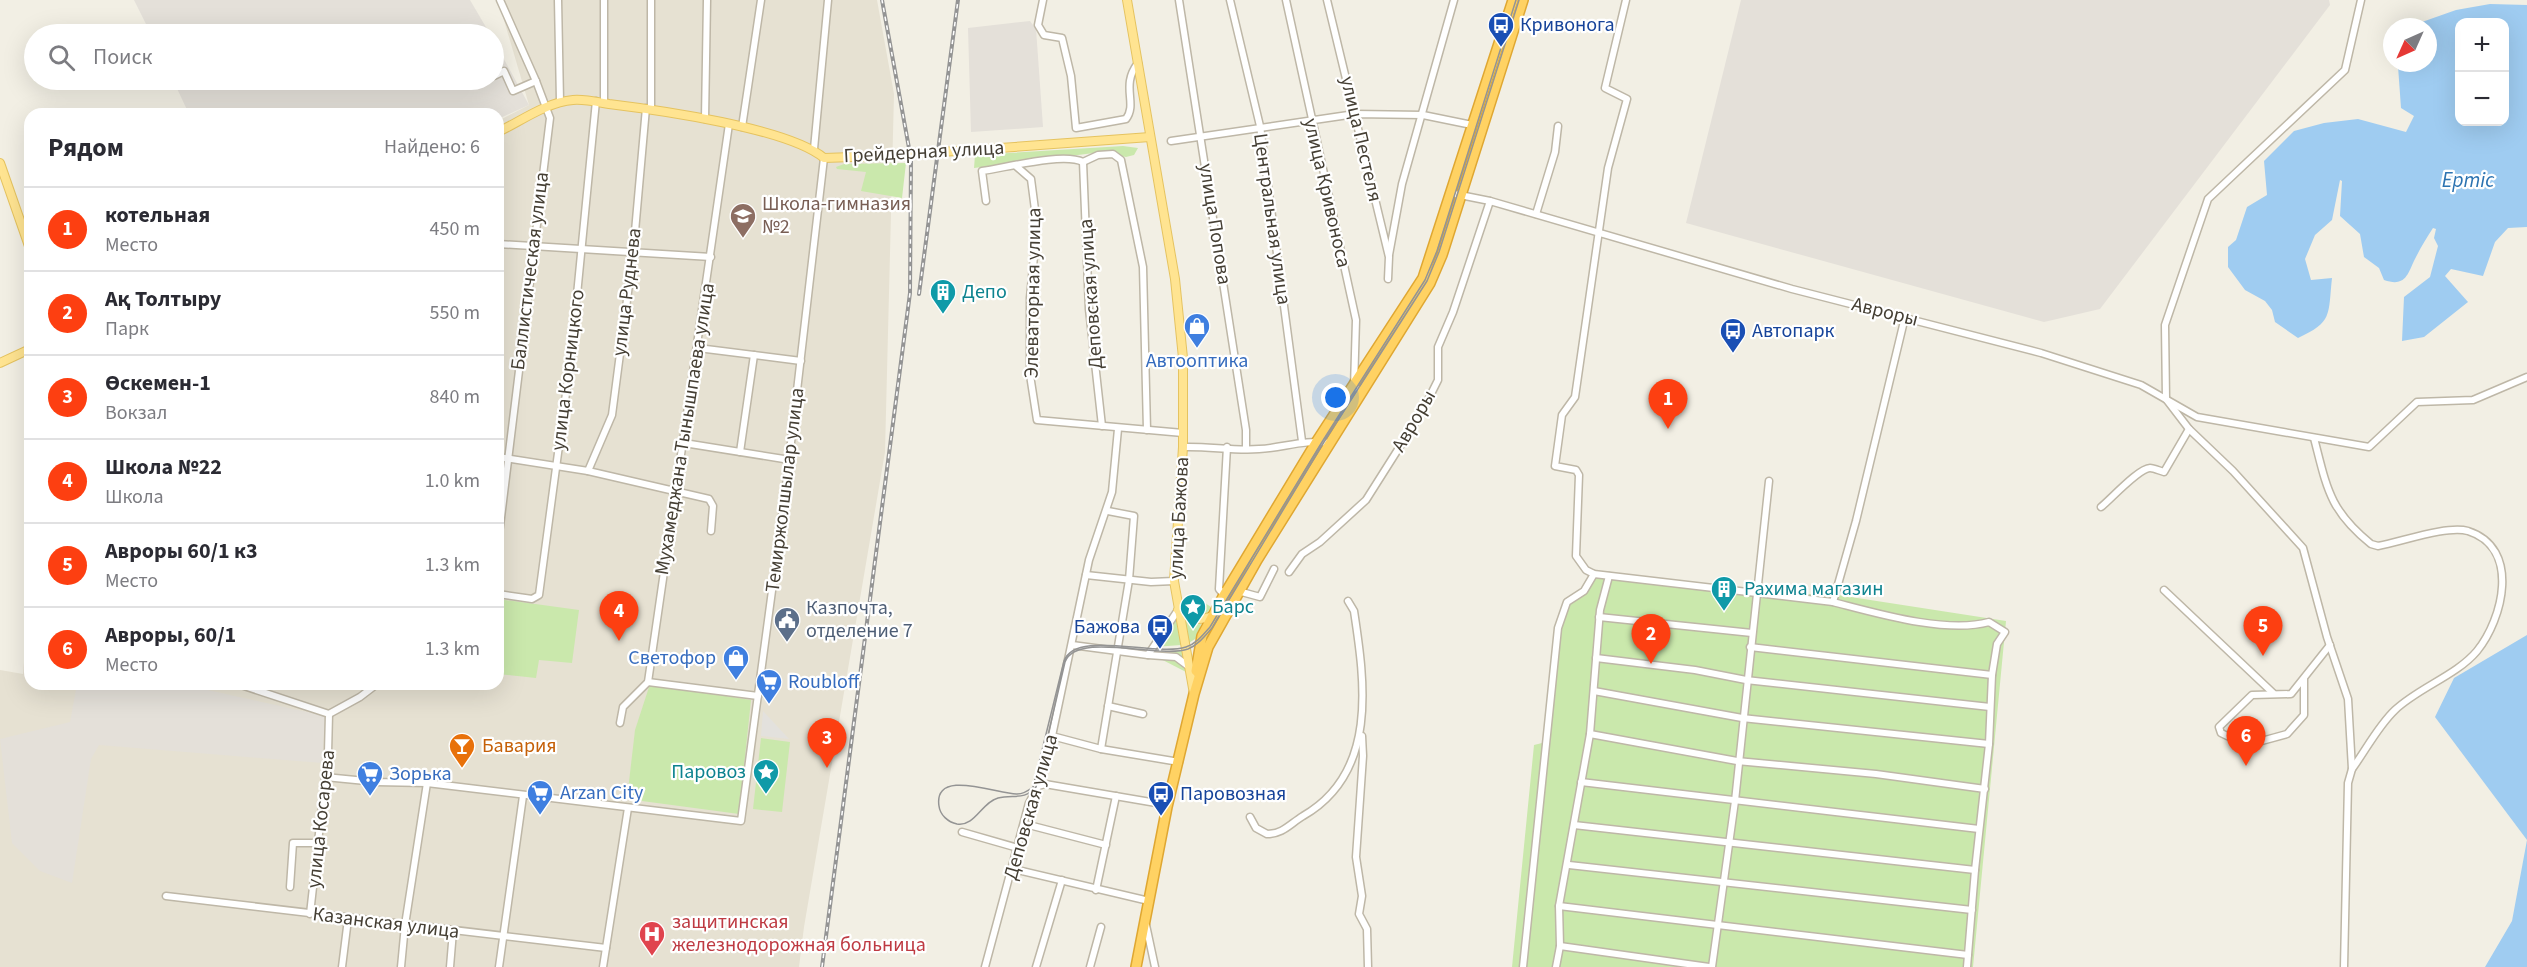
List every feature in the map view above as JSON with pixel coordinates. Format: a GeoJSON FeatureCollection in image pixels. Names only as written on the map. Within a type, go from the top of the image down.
{"type":"FeatureCollection","features":[{"type":"Feature","properties":{"kind":"highway"},"geometry":{"type":"LineString","coordinates":[[1194,694],[1208,647],[1238,591],[1329,443],[1423,278],[1513,0]]}},
{"type":"Feature","properties":{"kind":"highway"},"geometry":{"type":"LineString","coordinates":[[1194,694],[1202,636],[1224,595],[1317,441],[1358,389],[1430,283],[1442,255],[1523,0]]}},
{"type":"Feature","properties":{"kind":"highway","name":"улица Бажова"},"geometry":{"type":"LineString","coordinates":[[1136,967],[1168,805],[1194,694]]}},
{"type":"Feature","properties":{"kind":"main road","name":"улица Бажова"},"geometry":{"type":"LineString","coordinates":[[1127,0],[1175,279],[1183,358],[1183,447],[1174,580],[1194,694]]}},
{"type":"Feature","properties":{"kind":"main road","name":"Грейдерная улица"},"geometry":{"type":"LineString","coordinates":[[504,129],[560,101],[600,102],[729,124],[814,150],[824,158],[1150,137]]}},
{"type":"Feature","properties":{"kind":"main road"},"geometry":{"type":"LineString","coordinates":[[0,163],[24,232]]}},
{"type":"Feature","properties":{"kind":"main road"},"geometry":{"type":"LineString","coordinates":[[0,363],[24,352]]}},
{"type":"Feature","properties":{"kind":"main road"},"geometry":{"type":"LineString","coordinates":[[1178,610],[1196,620],[1204,620],[1214,615]]}},
{"type":"Feature","properties":{"kind":"street","name":"Баллистическая улица"},"geometry":{"type":"LineString","coordinates":[[500,0],[536,81],[549,118],[504,492]]}},
{"type":"Feature","properties":{"kind":"street"},"geometry":{"type":"LineString","coordinates":[[558,0],[560,101]]}},
{"type":"Feature","properties":{"kind":"street","name":"улица Корницкого"},"geometry":{"type":"LineString","coordinates":[[504,595],[532,599],[539,595],[600,102],[604,0]]}},
{"type":"Feature","properties":{"kind":"street","name":"улица Руднева"},"geometry":{"type":"LineString","coordinates":[[588,471],[612,415],[649,109],[651,0]]}},
{"type":"Feature","properties":{"kind":"street"},"geometry":{"type":"LineString","coordinates":[[705,119],[707,0]]}},
{"type":"Feature","properties":{"kind":"street"},"geometry":{"type":"LineString","coordinates":[[742,127],[761,0]]}},
{"type":"Feature","properties":{"kind":"street"},"geometry":{"type":"LineString","coordinates":[[814,150],[828,0]]}},
{"type":"Feature","properties":{"kind":"street"},"geometry":{"type":"LineString","coordinates":[[1043,0],[1038,25],[1044,35],[1062,38],[1071,76],[1076,128],[1126,119],[1130,112],[1128,79],[1138,63]]}},
{"type":"Feature","properties":{"kind":"street","name":"улица Попова"},"geometry":{"type":"LineString","coordinates":[[1179,0],[1246,430],[1246,449]]}},
{"type":"Feature","properties":{"kind":"street","name":"Центральная улица"},"geometry":{"type":"LineString","coordinates":[[1230,0],[1260,126],[1302,441]]}},
{"type":"Feature","properties":{"kind":"street","name":"улица Кривоноса"},"geometry":{"type":"LineString","coordinates":[[1286,0],[1356,320],[1358,389]]}},
{"type":"Feature","properties":{"kind":"street","name":"улица Пестеля"},"geometry":{"type":"LineString","coordinates":[[1327,0],[1389,257],[1388,279]]}},
{"type":"Feature","properties":{"kind":"street"},"geometry":{"type":"LineString","coordinates":[[1389,257],[1402,184],[1454,0]]}},
{"type":"Feature","properties":{"kind":"street"},"geometry":{"type":"LineString","coordinates":[[1626,0],[1605,88],[1627,99],[1608,168],[1575,397],[1562,415],[1555,466],[1576,471],[1579,475],[1576,555],[1586,570],[1594,574],[1833,602],[1894,618],[1972,627],[1989,622],[2005,632],[1997,644],[1992,675],[1989,744],[1967,967]]}},
{"type":"Feature","properties":{"kind":"street"},"geometry":{"type":"LineString","coordinates":[[2344,967],[2348,783],[2352,769],[2348,699],[2330,645],[2303,548],[2233,471],[2189,429],[2166,399],[2165,325],[2208,199],[2345,70],[2361,0]]}},
{"type":"Feature","properties":{"kind":"street"},"geometry":{"type":"LineString","coordinates":[[504,71],[513,92],[536,81]]}},
{"type":"Feature","properties":{"kind":"street"},"geometry":{"type":"LineString","coordinates":[[1171,141],[1311,118],[1355,114],[1423,115],[1472,125]]}},
{"type":"Feature","properties":{"kind":"street","name":"Мухамеджана Тынышпаева улица"},"geometry":{"type":"LineString","coordinates":[[648,682],[729,124]]}},
{"type":"Feature","properties":{"kind":"street"},"geometry":{"type":"LineString","coordinates":[[1536,214],[1555,152],[1558,126]]}},
{"type":"Feature","properties":{"kind":"street"},"geometry":{"type":"LineString","coordinates":[[986,201],[982,171],[1077,159],[1083,162],[1098,155],[1113,154],[1121,160],[1143,267],[1148,430]]}},
{"type":"Feature","properties":{"kind":"street","name":"Темиржолшылар улица"},"geometry":{"type":"LineString","coordinates":[[628,808],[741,821],[789,460],[824,158]]}},
{"type":"Feature","properties":{"kind":"street","name":"Деповская улица"},"geometry":{"type":"LineString","coordinates":[[1083,162],[1089,309],[1102,426]]}},
{"type":"Feature","properties":{"kind":"street","name":"Элеваторная улица"},"geometry":{"type":"LineString","coordinates":[[1016,166],[1031,179],[1037,225],[1030,309],[1030,375],[1037,420],[1102,426]]}},
{"type":"Feature","properties":{"kind":"street","name":"Авроры"},"geometry":{"type":"LineString","coordinates":[[1450,193],[1490,201],[1792,289],[2053,357],[2141,385],[2197,417],[2314,438],[2369,447],[2416,402],[2473,400],[2527,377]]}},
{"type":"Feature","properties":{"kind":"street","name":"Авроры"},"geometry":{"type":"LineString","coordinates":[[1289,572],[1302,554],[1320,542],[1366,500],[1423,410],[1438,380],[1438,347],[1453,312],[1490,201]]}},
{"type":"Feature","properties":{"kind":"street"},"geometry":{"type":"LineString","coordinates":[[504,245],[711,257]]}},
{"type":"Feature","properties":{"kind":"street"},"geometry":{"type":"LineString","coordinates":[[1833,602],[1856,521],[1905,317]]}},
{"type":"Feature","properties":{"kind":"street"},"geometry":{"type":"LineString","coordinates":[[698,348],[801,361]]}},
{"type":"Feature","properties":{"kind":"street"},"geometry":{"type":"LineString","coordinates":[[740,452],[754,355]]}},
{"type":"Feature","properties":{"kind":"street"},"geometry":{"type":"LineString","coordinates":[[1102,426],[1183,433]]}},
{"type":"Feature","properties":{"kind":"street","name":"Деповская улица"},"geometry":{"type":"LineString","coordinates":[[985,967],[1032,793],[1038,786],[1052,736],[1086,576],[1108,511],[1118,429]]}},
{"type":"Feature","properties":{"kind":"street"},"geometry":{"type":"LineString","coordinates":[[2101,507],[2123,490],[2138,472],[2149,468],[2164,472],[2189,429]]}},
{"type":"Feature","properties":{"kind":"street"},"geometry":{"type":"LineString","coordinates":[[2314,438],[2328,493],[2338,513],[2371,544],[2378,546],[2450,530],[2467,531],[2483,539],[2499,560],[2504,591],[2496,617],[2476,652],[2396,710],[2352,769]]}},
{"type":"Feature","properties":{"kind":"street"},"geometry":{"type":"LineString","coordinates":[[1183,447],[1246,449],[1278,447],[1302,441],[1329,443]]}},
{"type":"Feature","properties":{"kind":"street"},"geometry":{"type":"LineString","coordinates":[[684,443],[789,460]]}},
{"type":"Feature","properties":{"kind":"street"},"geometry":{"type":"LineString","coordinates":[[1224,595],[1219,589],[1227,447]]}},
{"type":"Feature","properties":{"kind":"street"},"geometry":{"type":"LineString","coordinates":[[504,458],[588,471],[709,499],[713,506],[711,531]]}},
{"type":"Feature","properties":{"kind":"street"},"geometry":{"type":"LineString","coordinates":[[1560,946],[1711,967],[1735,801],[1737,760],[1769,481]]}},
{"type":"Feature","properties":{"kind":"street"},"geometry":{"type":"LineString","coordinates":[[1101,749],[1119,651],[1129,580],[1134,516],[1108,511]]}},
{"type":"Feature","properties":{"kind":"street"},"geometry":{"type":"LineString","coordinates":[[1238,591],[1260,597],[1274,569]]}},
{"type":"Feature","properties":{"kind":"street"},"geometry":{"type":"LineString","coordinates":[[1523,967],[1558,628],[1567,602],[1584,591],[1594,574]]}},
{"type":"Feature","properties":{"kind":"street"},"geometry":{"type":"LineString","coordinates":[[1086,576],[1129,580],[1174,580]]}},
{"type":"Feature","properties":{"kind":"street"},"geometry":{"type":"LineString","coordinates":[[1556,967],[1560,946],[1559,906],[1569,865],[1590,734],[1599,617],[1609,576]]}},
{"type":"Feature","properties":{"kind":"street"},"geometry":{"type":"LineString","coordinates":[[2164,590],[2274,694]]}},
{"type":"Feature","properties":{"kind":"street"},"geometry":{"type":"LineString","coordinates":[[1348,601],[1354,610],[1360,650],[1363,756],[1356,857],[1362,896],[1359,914],[1367,929],[1368,967]]}},
{"type":"Feature","properties":{"kind":"street"},"geometry":{"type":"LineString","coordinates":[[1148,655],[1178,610]]}},
{"type":"Feature","properties":{"kind":"street"},"geometry":{"type":"LineString","coordinates":[[1599,617],[1752,633]]}},
{"type":"Feature","properties":{"kind":"street"},"geometry":{"type":"LineString","coordinates":[[1072,645],[1176,657],[1188,666]]}},
{"type":"Feature","properties":{"kind":"street"},"geometry":{"type":"LineString","coordinates":[[2304,678],[2304,715],[2287,734],[2242,743],[2221,733],[2219,727],[2252,695],[2291,694],[2330,645]]}},
{"type":"Feature","properties":{"kind":"street"},"geometry":{"type":"LineString","coordinates":[[1750,647],[1992,675]]}},
{"type":"Feature","properties":{"kind":"street"},"geometry":{"type":"LineString","coordinates":[[1596,658],[1695,670],[1746,680],[1989,707]]}},
{"type":"Feature","properties":{"kind":"street"},"geometry":{"type":"LineString","coordinates":[[620,723],[623,707],[648,682],[758,696]]}},
{"type":"Feature","properties":{"kind":"street"},"geometry":{"type":"LineString","coordinates":[[256,690],[329,714],[369,690]]}},
{"type":"Feature","properties":{"kind":"street"},"geometry":{"type":"LineString","coordinates":[[1594,691],[1742,718],[1989,744]]}},
{"type":"Feature","properties":{"kind":"street"},"geometry":{"type":"LineString","coordinates":[[1108,706],[1143,714]]}},
{"type":"Feature","properties":{"kind":"street","name":"улица Косарева"},"geometry":{"type":"LineString","coordinates":[[310,914],[325,777],[329,714]]}},
{"type":"Feature","properties":{"kind":"street"},"geometry":{"type":"LineString","coordinates":[[1250,817],[1261,832],[1274,834],[1286,830],[1310,812],[1337,788],[1362,729]]}},
{"type":"Feature","properties":{"kind":"street"},"geometry":{"type":"LineString","coordinates":[[1590,734],[1737,760],[1876,774],[1985,789]]}},
{"type":"Feature","properties":{"kind":"street"},"geometry":{"type":"LineString","coordinates":[[1052,736],[1101,749],[1179,762]]}},
{"type":"Feature","properties":{"kind":"street"},"geometry":{"type":"LineString","coordinates":[[325,777],[376,782],[427,783],[628,808],[603,967]]}},
{"type":"Feature","properties":{"kind":"street"},"geometry":{"type":"LineString","coordinates":[[1581,782],[1979,829]]}},
{"type":"Feature","properties":{"kind":"street"},"geometry":{"type":"LineString","coordinates":[[401,967],[405,925],[427,783]]}},
{"type":"Feature","properties":{"kind":"street"},"geometry":{"type":"LineString","coordinates":[[1038,786],[1045,784],[1168,805]]}},
{"type":"Feature","properties":{"kind":"street"},"geometry":{"type":"LineString","coordinates":[[499,967],[523,795]]}},
{"type":"Feature","properties":{"kind":"street"},"geometry":{"type":"LineString","coordinates":[[1096,890],[1116,796]]}},
{"type":"Feature","properties":{"kind":"street"},"geometry":{"type":"LineString","coordinates":[[1025,824],[1106,845]]}},
{"type":"Feature","properties":{"kind":"street"},"geometry":{"type":"LineString","coordinates":[[1574,825],[1975,870]]}},
{"type":"Feature","properties":{"kind":"street"},"geometry":{"type":"LineString","coordinates":[[962,832],[1018,848]]}},
{"type":"Feature","properties":{"kind":"street"},"geometry":{"type":"LineString","coordinates":[[290,887],[293,843],[317,843]]}},
{"type":"Feature","properties":{"kind":"street"},"geometry":{"type":"LineString","coordinates":[[1569,865],[1972,910]]}},
{"type":"Feature","properties":{"kind":"street"},"geometry":{"type":"LineString","coordinates":[[1013,869],[1149,901]]}},
{"type":"Feature","properties":{"kind":"street"},"geometry":{"type":"LineString","coordinates":[[1036,967],[1062,880]]}},
{"type":"Feature","properties":{"kind":"street","name":"Казанская улица"},"geometry":{"type":"LineString","coordinates":[[166,897],[606,948]]}},
{"type":"Feature","properties":{"kind":"street"},"geometry":{"type":"LineString","coordinates":[[1559,906],[1968,955]]}},
{"type":"Feature","properties":{"kind":"street"},"geometry":{"type":"LineString","coordinates":[[1145,918],[1155,967]]}},
{"type":"Feature","properties":{"kind":"street"},"geometry":{"type":"LineString","coordinates":[[342,967],[348,919]]}},
{"type":"Feature","properties":{"kind":"street"},"geometry":{"type":"LineString","coordinates":[[1090,967],[1101,927]]}},
{"type":"Feature","properties":{"kind":"street"},"geometry":{"type":"LineString","coordinates":[[450,967],[453,931]]}},
{"type":"Feature","properties":{"kind":"shaded area"},"geometry":{"type":"Polygon","coordinates":[[[134,0],[470,0],[484,24],[146,24],[134,0]]]}},
{"type":"Feature","properties":{"kind":"shaded area"},"geometry":{"type":"Polygon","coordinates":[[[498,0],[877,0],[894,94],[885,452],[799,967],[0,967],[0,670],[23,674],[24,662],[24,690],[504,690],[504,118],[529,105],[498,0]]]}},
{"type":"Feature","properties":{"kind":"shaded area"},"geometry":{"type":"Polygon","coordinates":[[[1741,0],[2329,0],[2330,5],[2100,309],[2044,322],[1686,223],[1741,0]]]}},
{"type":"Feature","properties":{"kind":"shaded area"},"geometry":{"type":"Polygon","coordinates":[[[1030,21],[1036,29],[1043,127],[971,132],[968,28],[1030,21]]]}},
{"type":"Feature","properties":{"kind":"shaded area"},"geometry":{"type":"Polygon","coordinates":[[[504,59],[529,105],[504,116],[504,108],[186,108],[178,90],[504,90],[504,59]]]}},
{"type":"Feature","properties":{"kind":"shaded area"},"geometry":{"type":"Polygon","coordinates":[[[76,690],[208,690],[325,716],[322,763],[99,745],[91,759],[72,883],[40,871],[12,843],[0,739],[70,722],[76,690]]]}},
{"type":"Feature","properties":{"kind":"shaded area"},"geometry":{"type":"Polygon","coordinates":[[[763,711],[789,739],[761,736],[763,711]]]}},
{"type":"Feature","properties":{"kind":"green space"},"geometry":{"type":"Polygon","coordinates":[[[1123,146],[1138,148],[1134,155],[1126,157],[1102,152],[974,168],[975,155],[1123,146]]]}},
{"type":"Feature","properties":{"kind":"green space"},"geometry":{"type":"Polygon","coordinates":[[[906,163],[902,198],[861,191],[866,172],[837,169],[836,167],[844,164],[906,163]]]}},
{"type":"Feature","properties":{"kind":"green space"},"geometry":{"type":"Polygon","coordinates":[[[1594,574],[1757,592],[1838,595],[2006,621],[1973,967],[1512,967],[1534,745],[1546,742],[1558,628],[1567,602],[1584,591],[1594,574]]]}},
{"type":"Feature","properties":{"kind":"green space"},"geometry":{"type":"Polygon","coordinates":[[[504,600],[579,610],[572,663],[539,660],[536,678],[504,675],[504,600]]]}},
{"type":"Feature","properties":{"kind":"green space"},"geometry":{"type":"Polygon","coordinates":[[[1190,603],[1190,606],[1201,607],[1205,603],[1211,607],[1204,617],[1190,616],[1184,606],[1190,603]]]}},
{"type":"Feature","properties":{"kind":"green space"},"geometry":{"type":"Polygon","coordinates":[[[1175,614],[1181,645],[1154,647],[1175,614]]]}},
{"type":"Feature","properties":{"kind":"green space"},"geometry":{"type":"Polygon","coordinates":[[[1184,619],[1201,624],[1198,637],[1189,643],[1184,619]]]}},
{"type":"Feature","properties":{"kind":"green space"},"geometry":{"type":"Polygon","coordinates":[[[1182,651],[1186,672],[1153,655],[1155,653],[1182,651]]]}},
{"type":"Feature","properties":{"kind":"green space"},"geometry":{"type":"Polygon","coordinates":[[[650,684],[751,700],[739,814],[627,799],[635,730],[650,684]]]}},
{"type":"Feature","properties":{"kind":"green space"},"geometry":{"type":"Polygon","coordinates":[[[761,738],[790,742],[782,812],[753,809],[761,738]]]}},
{"type":"Feature","properties":{"kind":"water","name":"Ертіс"},"geometry":{"type":"Polygon","coordinates":[[[2490,4],[2527,5],[2527,227],[2508,228],[2495,242],[2483,276],[2451,269],[2445,276],[2468,302],[2424,337],[2402,341],[2404,297],[2430,277],[2438,246],[2434,238],[2436,229],[2433,228],[2406,277],[2398,282],[2384,280],[2379,268],[2364,257],[2360,234],[2340,216],[2342,181],[2340,180],[2332,220],[2315,235],[2305,259],[2311,280],[2332,278],[2329,309],[2327,316],[2318,327],[2298,338],[2275,322],[2272,310],[2265,301],[2245,290],[2228,267],[2228,247],[2236,240],[2247,207],[2267,195],[2264,161],[2294,131],[2324,123],[2358,119],[2406,132],[2414,116],[2401,108],[2398,72],[2437,72],[2437,18],[2433,18],[2456,10],[2490,4]]]}},
{"type":"Feature","properties":{"kind":"water"},"geometry":{"type":"Polygon","coordinates":[[[2527,635],[2527,840],[2435,717],[2454,678],[2527,635]]]}},
{"type":"Feature","properties":{"kind":"water"},"geometry":{"type":"Polygon","coordinates":[[[2527,840],[2527,967],[2485,967],[2512,921],[2527,840]]]}},
{"type":"Feature","properties":{"kind":"tram line"},"geometry":{"type":"LineString","coordinates":[[1516,0],[1437,251],[1425,280],[1322,442],[1210,627],[1186,647],[1156,649],[1100,645],[1083,647],[1071,652],[1064,661],[1033,787],[1017,794],[969,786],[957,785],[946,788],[940,794],[939,806],[948,820],[957,824],[969,822],[992,800],[1023,796],[1036,787],[1065,662],[1073,653],[1085,648],[1102,647],[1158,651],[1188,649],[1198,643],[1212,628],[1324,442],[1427,281],[1439,252],[1519,0]]}},
{"type":"Feature","properties":{"kind":"railway"},"geometry":{"type":"LineString","coordinates":[[822,967],[910,293],[911,159],[882,0]]}},
{"type":"Feature","properties":{"kind":"railway"},"geometry":{"type":"LineString","coordinates":[[919,294],[958,0]]}},
{"type":"Feature","properties":{"kind":"place","name":"Кривонога"},"geometry":{"type":"Point","coordinates":[1501,48]}},
{"type":"Feature","properties":{"kind":"place","name":"Школа-гимназия №2"},"geometry":{"type":"Point","coordinates":[743,239]}},
{"type":"Feature","properties":{"kind":"place","name":"Депо"},"geometry":{"type":"Point","coordinates":[943,315]}},
{"type":"Feature","properties":{"kind":"place","name":"Автооптика"},"geometry":{"type":"Point","coordinates":[1197,349]}},
{"type":"Feature","properties":{"kind":"place","name":"Автопарк"},"geometry":{"type":"Point","coordinates":[1733,354]}},
{"type":"Feature","properties":{"kind":"place","name":"котельная"},"geometry":{"type":"Point","coordinates":[1668,429]}},
{"type":"Feature","properties":{"kind":"place","name":"Рахима магазин"},"geometry":{"type":"Point","coordinates":[1724,612]}},
{"type":"Feature","properties":{"kind":"place","name":"Барс"},"geometry":{"type":"Point","coordinates":[1193,630]}},
{"type":"Feature","properties":{"kind":"place","name":"Школа №22"},"geometry":{"type":"Point","coordinates":[619,641]}},
{"type":"Feature","properties":{"kind":"place","name":"Казпочта, отделение 7"},"geometry":{"type":"Point","coordinates":[787,643]}},
{"type":"Feature","properties":{"kind":"place","name":"Бажова"},"geometry":{"type":"Point","coordinates":[1160,650]}},
{"type":"Feature","properties":{"kind":"place","name":"Авроры 60/1 к3"},"geometry":{"type":"Point","coordinates":[2263,656]}},
{"type":"Feature","properties":{"kind":"place","name":"Ақ Толтыру"},"geometry":{"type":"Point","coordinates":[1651,664]}},
{"type":"Feature","properties":{"kind":"place","name":"Светофор"},"geometry":{"type":"Point","coordinates":[736,681]}},
{"type":"Feature","properties":{"kind":"place","name":"Roubloff"},"geometry":{"type":"Point","coordinates":[769,705]}},
{"type":"Feature","properties":{"kind":"place","name":"Авроры, 60/1"},"geometry":{"type":"Point","coordinates":[2246,766]}},
{"type":"Feature","properties":{"kind":"place","name":"Өскемен-1"},"geometry":{"type":"Point","coordinates":[827,768]}},
{"type":"Feature","properties":{"kind":"place","name":"Бавария"},"geometry":{"type":"Point","coordinates":[462,769]}},
{"type":"Feature","properties":{"kind":"place","name":"Паровоз"},"geometry":{"type":"Point","coordinates":[766,795]}},
{"type":"Feature","properties":{"kind":"place","name":"Зорька"},"geometry":{"type":"Point","coordinates":[370,797]}},
{"type":"Feature","properties":{"kind":"place","name":"Arzan City"},"geometry":{"type":"Point","coordinates":[540,816]}},
{"type":"Feature","properties":{"kind":"place","name":"Паровозная"},"geometry":{"type":"Point","coordinates":[1161,817]}},
{"type":"Feature","properties":{"kind":"place","name":"защитинская железнодорожная больница"},"geometry":{"type":"Point","coordinates":[652,957]}}]}
